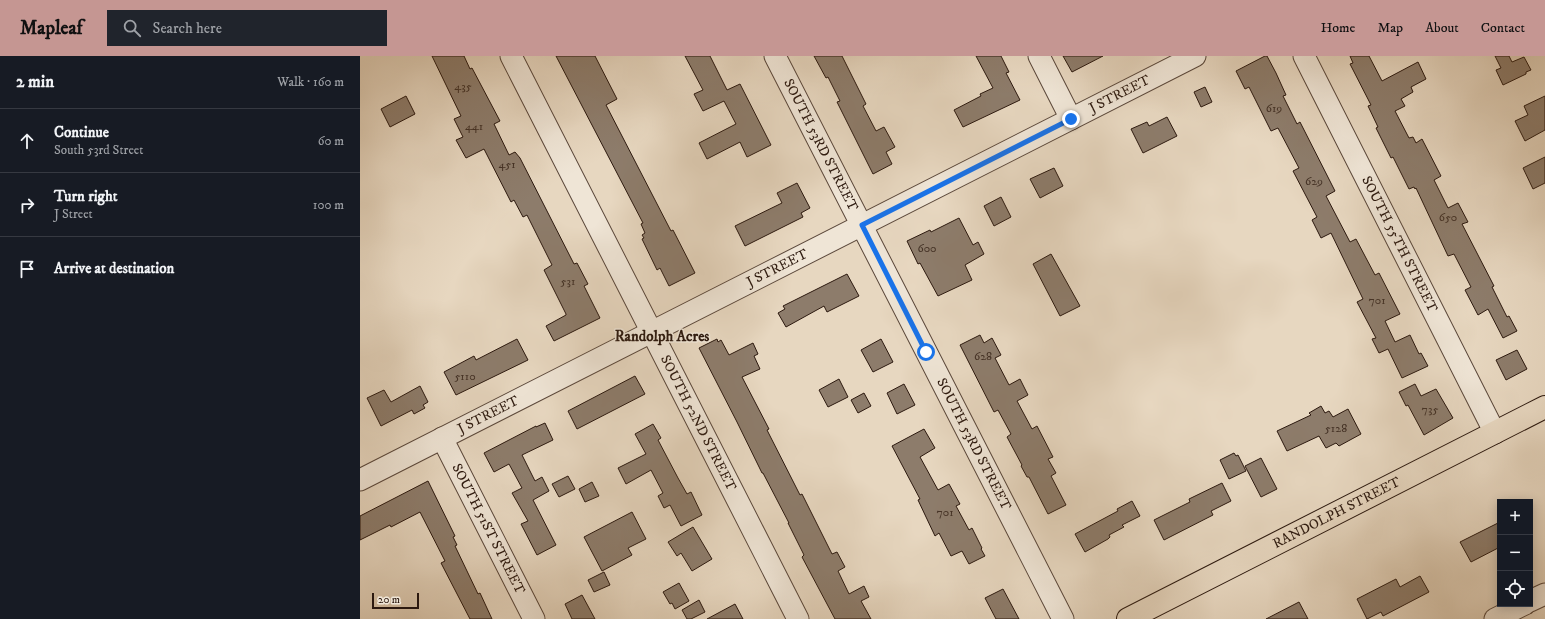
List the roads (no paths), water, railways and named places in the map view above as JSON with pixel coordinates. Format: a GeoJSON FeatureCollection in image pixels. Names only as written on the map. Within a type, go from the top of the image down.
{"type":"FeatureCollection","features":[{"type":"Feature","properties":{"kind":"main road","name":"RANDOLPH STREET"},"geometry":{"type":"LineString","coordinates":[[1128,619],[1545,407]]}},
{"type":"Feature","properties":{"kind":"street","name":"SOUTH 52ND STREET"},"geometry":{"type":"LineString","coordinates":[[511,56],[798,619]]}},
{"type":"Feature","properties":{"kind":"street","name":"SOUTH 53RD STREET"},"geometry":{"type":"LineString","coordinates":[[775,56],[1063,619]]}},
{"type":"Feature","properties":{"kind":"street"},"geometry":{"type":"LineString","coordinates":[[1040,56],[1071,119]]}},
{"type":"Feature","properties":{"kind":"street","name":"J STREET"},"geometry":{"type":"LineString","coordinates":[[360,480],[1195,56]]}},
{"type":"Feature","properties":{"kind":"street","name":"SOUTH 55TH STREET"},"geometry":{"type":"LineString","coordinates":[[1304,56],[1495,433]]}},
{"type":"Feature","properties":{"kind":"street","name":"SOUTH 51ST STREET"},"geometry":{"type":"LineString","coordinates":[[442,438],[534,619]]}},
{"type":"Feature","properties":{"kind":"street"},"geometry":{"type":"LineString","coordinates":[[1533,600],[1545,594]]}},
{"type":"Feature","properties":{"kind":"street"},"geometry":{"type":"LineString","coordinates":[[1496,619],[1519,607]]}},
{"type":"Feature","properties":{"kind":"district","name":"Randolph Acres"},"geometry":{"type":"Point","coordinates":[662,336]}}]}
